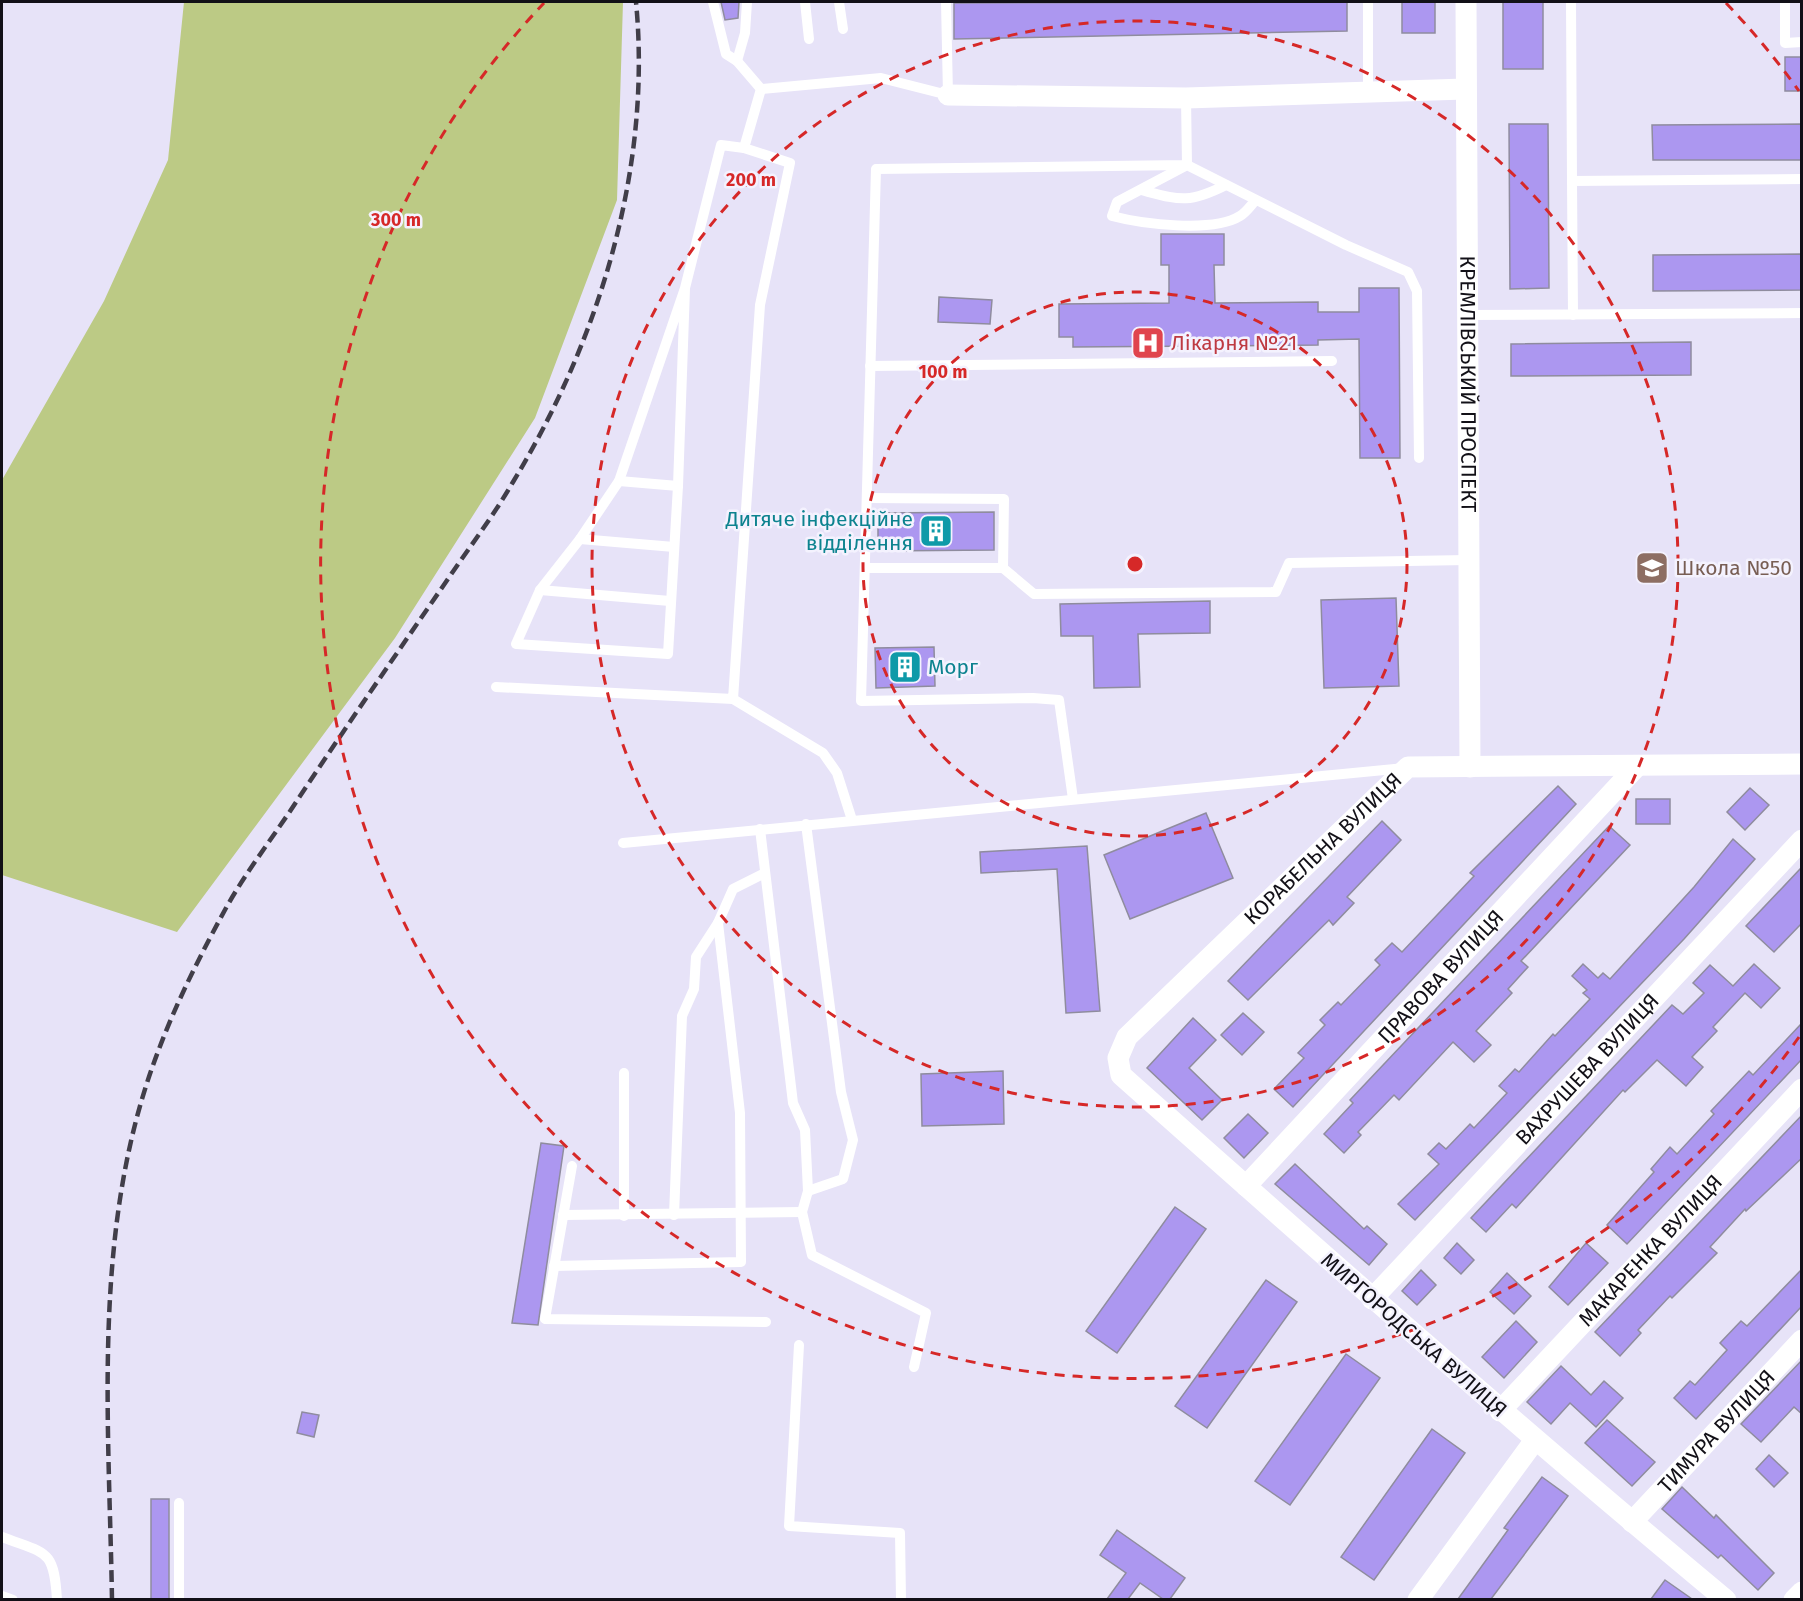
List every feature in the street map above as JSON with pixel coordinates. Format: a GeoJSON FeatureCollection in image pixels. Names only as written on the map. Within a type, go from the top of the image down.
{"type":"FeatureCollection","features":[{"type":"Feature","properties":{"kind":"street","name":"КРЕМЛІВСЬКИЙ ПРОСПЕКТ"},"geometry":{"type":"LineString","coordinates":[[1466,2],[1470,767]]}},
{"type":"Feature","properties":{"kind":"street"},"geometry":{"type":"LineString","coordinates":[[948,94],[1186,98],[1465,89]]}},
{"type":"Feature","properties":{"kind":"street","name":"КОРАБЕЛЬНА ВУЛИЦЯ"},"geometry":{"type":"LineString","coordinates":[[1118,1058],[1127,1037],[1408,767],[1802,764]]}},
{"type":"Feature","properties":{"kind":"street","name":"ПРАВОВА ВУЛИЦЯ"},"geometry":{"type":"LineString","coordinates":[[1246,1186],[1637,766]]}},
{"type":"Feature","properties":{"kind":"street","name":"ВАХРУШЕВА ВУЛИЦЯ"},"geometry":{"type":"LineString","coordinates":[[1372,1299],[1802,840]]}},
{"type":"Feature","properties":{"kind":"street","name":"МИРГОРОДСЬКА ВУЛИЦЯ"},"geometry":{"type":"LineString","coordinates":[[1118,1058],[1121,1075],[1500,1411],[1721,1598]]}},
{"type":"Feature","properties":{"kind":"street","name":"МАКАРЕНКА ВУЛИЦЯ"},"geometry":{"type":"LineString","coordinates":[[1500,1411],[1802,1089]]}},
{"type":"Feature","properties":{"kind":"street","name":"ТИМУРА ВУЛИЦЯ"},"geometry":{"type":"LineString","coordinates":[[1632,1522],[1802,1340]]}},
{"type":"Feature","properties":{"kind":"street"},"geometry":{"type":"LineString","coordinates":[[1418,1599],[1535,1440]]}},
{"type":"Feature","properties":{"kind":"street"},"geometry":{"type":"LineString","coordinates":[[1794,1599],[1802,1592]]}},
{"type":"Feature","properties":{"kind":"lane"},"geometry":{"type":"LineString","coordinates":[[713,2],[726,54],[738,61],[761,89]]}},
{"type":"Feature","properties":{"kind":"lane"},"geometry":{"type":"LineString","coordinates":[[738,61],[745,33],[747,2]]}},
{"type":"Feature","properties":{"kind":"lane"},"geometry":{"type":"LineString","coordinates":[[805,2],[809,39]]}},
{"type":"Feature","properties":{"kind":"lane"},"geometry":{"type":"LineString","coordinates":[[839,2],[843,28]]}},
{"type":"Feature","properties":{"kind":"lane"},"geometry":{"type":"LineString","coordinates":[[761,89],[881,78],[948,94],[946,2]]}},
{"type":"Feature","properties":{"kind":"lane"},"geometry":{"type":"LineString","coordinates":[[1368,2],[1368,91]]}},
{"type":"Feature","properties":{"kind":"lane"},"geometry":{"type":"LineString","coordinates":[[1570,2],[1574,315]]}},
{"type":"Feature","properties":{"kind":"lane"},"geometry":{"type":"LineString","coordinates":[[1785,2],[1785,42],[1802,42]]}},
{"type":"Feature","properties":{"kind":"lane"},"geometry":{"type":"LineString","coordinates":[[744,148],[761,89]]}},
{"type":"Feature","properties":{"kind":"lane"},"geometry":{"type":"LineString","coordinates":[[1186,98],[1187,165]]}},
{"type":"Feature","properties":{"kind":"lane"},"geometry":{"type":"LineString","coordinates":[[684,288],[678,486],[668,654],[516,644],[540,590],[580,538],[619,481],[684,288],[720,145],[744,148],[790,163],[760,305],[733,699]]}},
{"type":"Feature","properties":{"kind":"lane"},"geometry":{"type":"LineString","coordinates":[[1187,165],[1117,202],[1112,216],[1142,224],[1218,225],[1241,216],[1256,200]]}},
{"type":"Feature","properties":{"kind":"lane"},"geometry":{"type":"LineString","coordinates":[[1073,799],[1059,700],[1033,698],[861,701],[876,169],[1187,165],[1408,272],[1417,291],[1419,458]]}},
{"type":"Feature","properties":{"kind":"lane"},"geometry":{"type":"LineString","coordinates":[[1572,181],[1802,179]]}},
{"type":"Feature","properties":{"kind":"lane"},"geometry":{"type":"LineString","coordinates":[[1141,189],[1175,198],[1200,198],[1226,184]]}},
{"type":"Feature","properties":{"kind":"lane"},"geometry":{"type":"LineString","coordinates":[[1467,315],[1802,313]]}},
{"type":"Feature","properties":{"kind":"lane"},"geometry":{"type":"LineString","coordinates":[[870,366],[1332,361]]}},
{"type":"Feature","properties":{"kind":"lane"},"geometry":{"type":"LineString","coordinates":[[619,481],[678,486]]}},
{"type":"Feature","properties":{"kind":"lane"},"geometry":{"type":"LineString","coordinates":[[867,498],[1004,499],[1003,568]]}},
{"type":"Feature","properties":{"kind":"lane"},"geometry":{"type":"LineString","coordinates":[[580,538],[674,547]]}},
{"type":"Feature","properties":{"kind":"lane"},"geometry":{"type":"LineString","coordinates":[[865,568],[1003,568],[1034,594],[1276,592],[1289,563],[1468,560]]}},
{"type":"Feature","properties":{"kind":"lane"},"geometry":{"type":"LineString","coordinates":[[540,590],[670,601]]}},
{"type":"Feature","properties":{"kind":"lane"},"geometry":{"type":"LineString","coordinates":[[496,687],[733,699],[823,753],[837,773],[852,820]]}},
{"type":"Feature","properties":{"kind":"lane"},"geometry":{"type":"LineString","coordinates":[[623,843],[1408,767]]}},
{"type":"Feature","properties":{"kind":"lane"},"geometry":{"type":"LineString","coordinates":[[806,824],[841,1092],[853,1140],[843,1179],[808,1191]]}},
{"type":"Feature","properties":{"kind":"lane"},"geometry":{"type":"LineString","coordinates":[[760,829],[793,1103],[805,1130],[808,1191],[802,1212],[812,1255],[926,1313],[914,1367]]}},
{"type":"Feature","properties":{"kind":"lane"},"geometry":{"type":"LineString","coordinates":[[674,1215],[682,1016],[694,989],[696,957],[718,923],[733,889],[765,873]]}},
{"type":"Feature","properties":{"kind":"lane"},"geometry":{"type":"LineString","coordinates":[[554,1266],[741,1262],[740,1113],[718,923]]}},
{"type":"Feature","properties":{"kind":"lane"},"geometry":{"type":"LineString","coordinates":[[624,1073],[624,1216]]}},
{"type":"Feature","properties":{"kind":"lane"},"geometry":{"type":"LineString","coordinates":[[572,1166],[544,1319],[766,1322]]}},
{"type":"Feature","properties":{"kind":"lane"},"geometry":{"type":"LineString","coordinates":[[563,1215],[802,1212]]}},
{"type":"Feature","properties":{"kind":"lane"},"geometry":{"type":"LineString","coordinates":[[799,1345],[789,1526],[900,1533],[901,1599]]}},
{"type":"Feature","properties":{"kind":"lane"},"geometry":{"type":"LineString","coordinates":[[179,1503],[179,1599]]}},
{"type":"Feature","properties":{"kind":"lane"},"geometry":{"type":"LineString","coordinates":[[2,1536],[46,1554],[55,1568],[57,1599]]}},
{"type":"Feature","properties":{"kind":"lane"},"geometry":{"type":"LineString","coordinates":[[2,1596],[13,1599]]}},
{"type":"Feature","properties":{"kind":"green space"},"geometry":{"type":"Polygon","coordinates":[[[184,2],[623,2],[617,200],[535,418],[395,638],[177,932],[2,875],[2,480],[104,301],[168,160],[184,2]]]}},
{"type":"Feature","properties":{"kind":"building"},"geometry":{"type":"Polygon","coordinates":[[[721,2],[739,2],[738,18],[725,20],[721,2]]]}},
{"type":"Feature","properties":{"kind":"building"},"geometry":{"type":"Polygon","coordinates":[[[1347,2],[1347,31],[954,39],[954,3],[1347,2]]]}},
{"type":"Feature","properties":{"kind":"building"},"geometry":{"type":"Polygon","coordinates":[[[1402,2],[1435,2],[1435,33],[1402,33],[1402,2]]]}},
{"type":"Feature","properties":{"kind":"building"},"geometry":{"type":"Polygon","coordinates":[[[1503,2],[1543,2],[1543,69],[1503,69],[1503,2]]]}},
{"type":"Feature","properties":{"kind":"building"},"geometry":{"type":"Polygon","coordinates":[[[1785,57],[1802,57],[1802,91],[1785,91],[1785,57]]]}},
{"type":"Feature","properties":{"kind":"building"},"geometry":{"type":"Polygon","coordinates":[[[1509,124],[1548,124],[1549,288],[1510,289],[1509,124]]]}},
{"type":"Feature","properties":{"kind":"building"},"geometry":{"type":"Polygon","coordinates":[[[1802,124],[1802,160],[1653,160],[1652,125],[1802,124]]]}},
{"type":"Feature","properties":{"kind":"building"},"geometry":{"type":"Polygon","coordinates":[[[1161,234],[1224,234],[1224,265],[1214,265],[1215,303],[1318,302],[1318,312],[1359,312],[1359,288],[1399,288],[1400,458],[1360,458],[1359,339],[1318,340],[1318,345],[1073,347],[1073,337],[1059,337],[1059,304],[1169,303],[1169,265],[1161,265],[1161,234]]]}},
{"type":"Feature","properties":{"kind":"building"},"geometry":{"type":"Polygon","coordinates":[[[1802,254],[1802,290],[1653,291],[1653,255],[1802,254]]]}},
{"type":"Feature","properties":{"kind":"building"},"geometry":{"type":"Polygon","coordinates":[[[939,297],[992,300],[990,324],[938,322],[939,297]]]}},
{"type":"Feature","properties":{"kind":"building"},"geometry":{"type":"Polygon","coordinates":[[[1691,342],[1691,375],[1511,376],[1511,344],[1691,342]]]}},
{"type":"Feature","properties":{"kind":"building","name":"Дитяче інфекційне відділення"},"geometry":{"type":"Polygon","coordinates":[[[994,512],[994,550],[878,551],[878,513],[994,512]]]}},
{"type":"Feature","properties":{"kind":"building"},"geometry":{"type":"Polygon","coordinates":[[[1396,598],[1399,686],[1324,688],[1321,600],[1396,598]]]}},
{"type":"Feature","properties":{"kind":"building"},"geometry":{"type":"Polygon","coordinates":[[[1210,601],[1210,633],[1138,634],[1140,687],[1094,688],[1093,636],[1061,636],[1060,604],[1210,601]]]}},
{"type":"Feature","properties":{"kind":"building","name":"Морг"},"geometry":{"type":"Polygon","coordinates":[[[934,647],[935,686],[876,688],[875,648],[934,647]]]}},
{"type":"Feature","properties":{"kind":"building"},"geometry":{"type":"Polygon","coordinates":[[[1558,786],[1576,804],[1293,1107],[1274,1089],[1304,1058],[1298,1053],[1325,1025],[1320,1020],[1338,1002],[1341,1005],[1380,965],[1375,960],[1392,943],[1402,952],[1474,876],[1470,873],[1558,786]]]}},
{"type":"Feature","properties":{"kind":"building"},"geometry":{"type":"Polygon","coordinates":[[[1750,788],[1769,805],[1745,830],[1727,812],[1750,788]]]}},
{"type":"Feature","properties":{"kind":"building"},"geometry":{"type":"Polygon","coordinates":[[[1636,799],[1670,799],[1670,824],[1636,824],[1636,799]]]}},
{"type":"Feature","properties":{"kind":"building"},"geometry":{"type":"Polygon","coordinates":[[[1206,813],[1233,878],[1130,919],[1104,855],[1206,813]]]}},
{"type":"Feature","properties":{"kind":"building"},"geometry":{"type":"Polygon","coordinates":[[[1382,821],[1401,840],[1347,897],[1354,903],[1333,925],[1329,920],[1248,1000],[1228,981],[1382,821]]]}},
{"type":"Feature","properties":{"kind":"building"},"geometry":{"type":"Polygon","coordinates":[[[1609,826],[1630,845],[1521,961],[1528,967],[1508,989],[1512,993],[1476,1031],[1491,1045],[1474,1062],[1453,1042],[1399,1100],[1394,1095],[1358,1132],[1361,1135],[1344,1153],[1324,1134],[1353,1103],[1350,1100],[1609,826]]]}},
{"type":"Feature","properties":{"kind":"building"},"geometry":{"type":"Polygon","coordinates":[[[1733,839],[1755,859],[1684,939],[1415,1220],[1398,1204],[1439,1164],[1428,1154],[1439,1143],[1446,1149],[1470,1124],[1474,1128],[1507,1093],[1499,1086],[1515,1069],[1519,1072],[1553,1034],[1555,1036],[1590,999],[1583,993],[1587,990],[1572,976],[1583,964],[1598,978],[1603,973],[1610,979],[1694,887],[1733,839]]]}},
{"type":"Feature","properties":{"kind":"building"},"geometry":{"type":"Polygon","coordinates":[[[1087,846],[1100,1011],[1066,1013],[1057,869],[981,873],[980,852],[1087,846]]]}},
{"type":"Feature","properties":{"kind":"building"},"geometry":{"type":"Polygon","coordinates":[[[1802,867],[1802,923],[1774,952],[1746,926],[1802,867]]]}},
{"type":"Feature","properties":{"kind":"building"},"geometry":{"type":"Polygon","coordinates":[[[1754,964],[1780,988],[1761,1008],[1745,993],[1713,1027],[1717,1031],[1692,1057],[1703,1067],[1686,1086],[1657,1060],[1625,1092],[1623,1090],[1516,1208],[1512,1204],[1486,1232],[1471,1218],[1672,1005],[1683,1014],[1704,993],[1693,983],[1710,965],[1733,986],[1754,964]]]}},
{"type":"Feature","properties":{"kind":"building"},"geometry":{"type":"Polygon","coordinates":[[[1243,1013],[1264,1032],[1242,1055],[1221,1035],[1243,1013]]]}},
{"type":"Feature","properties":{"kind":"building"},"geometry":{"type":"Polygon","coordinates":[[[1193,1018],[1216,1040],[1189,1068],[1222,1100],[1202,1120],[1147,1068],[1193,1018]]]}},
{"type":"Feature","properties":{"kind":"building"},"geometry":{"type":"Polygon","coordinates":[[[1802,1023],[1802,1059],[1627,1244],[1607,1225],[1654,1172],[1651,1169],[1670,1147],[1677,1154],[1714,1114],[1711,1111],[1749,1071],[1753,1075],[1802,1023]]]}},
{"type":"Feature","properties":{"kind":"building"},"geometry":{"type":"Polygon","coordinates":[[[1003,1071],[1004,1124],[922,1126],[921,1074],[1003,1071]]]}},
{"type":"Feature","properties":{"kind":"building"},"geometry":{"type":"Polygon","coordinates":[[[1248,1114],[1268,1133],[1244,1158],[1224,1138],[1248,1114]]]}},
{"type":"Feature","properties":{"kind":"building"},"geometry":{"type":"Polygon","coordinates":[[[1802,1115],[1802,1158],[1746,1211],[1745,1209],[1710,1247],[1717,1253],[1672,1298],[1670,1296],[1638,1330],[1641,1333],[1620,1356],[1595,1332],[1802,1115]]]}},
{"type":"Feature","properties":{"kind":"building"},"geometry":{"type":"Polygon","coordinates":[[[541,1143],[564,1146],[538,1325],[512,1323],[541,1143]]]}},
{"type":"Feature","properties":{"kind":"building"},"geometry":{"type":"Polygon","coordinates":[[[1295,1164],[1364,1229],[1367,1226],[1387,1244],[1369,1265],[1275,1184],[1295,1164]]]}},
{"type":"Feature","properties":{"kind":"building"},"geometry":{"type":"Polygon","coordinates":[[[1175,1207],[1206,1229],[1117,1353],[1086,1331],[1175,1207]]]}},
{"type":"Feature","properties":{"kind":"building"},"geometry":{"type":"Polygon","coordinates":[[[1457,1243],[1474,1260],[1461,1274],[1444,1258],[1457,1243]]]}},
{"type":"Feature","properties":{"kind":"building"},"geometry":{"type":"Polygon","coordinates":[[[1586,1243],[1608,1263],[1568,1305],[1549,1287],[1586,1243]]]}},
{"type":"Feature","properties":{"kind":"building"},"geometry":{"type":"Polygon","coordinates":[[[1802,1269],[1802,1306],[1696,1419],[1674,1398],[1690,1381],[1695,1385],[1727,1350],[1720,1343],[1741,1321],[1747,1326],[1802,1269]]]}},
{"type":"Feature","properties":{"kind":"building"},"geometry":{"type":"Polygon","coordinates":[[[1421,1270],[1436,1285],[1417,1305],[1402,1291],[1421,1270]]]}},
{"type":"Feature","properties":{"kind":"building"},"geometry":{"type":"Polygon","coordinates":[[[1507,1273],[1531,1296],[1514,1314],[1490,1292],[1507,1273]]]}},
{"type":"Feature","properties":{"kind":"building"},"geometry":{"type":"Polygon","coordinates":[[[1266,1280],[1297,1302],[1207,1428],[1175,1406],[1266,1280]]]}},
{"type":"Feature","properties":{"kind":"building"},"geometry":{"type":"Polygon","coordinates":[[[1516,1321],[1537,1342],[1504,1378],[1482,1357],[1516,1321]]]}},
{"type":"Feature","properties":{"kind":"building"},"geometry":{"type":"Polygon","coordinates":[[[1346,1354],[1380,1378],[1290,1505],[1255,1481],[1346,1354]]]}},
{"type":"Feature","properties":{"kind":"building"},"geometry":{"type":"Polygon","coordinates":[[[1802,1360],[1802,1414],[1794,1407],[1761,1442],[1741,1424],[1802,1360]]]}},
{"type":"Feature","properties":{"kind":"building"},"geometry":{"type":"Polygon","coordinates":[[[1561,1366],[1591,1395],[1604,1381],[1623,1398],[1596,1427],[1570,1403],[1551,1424],[1527,1402],[1561,1366]]]}},
{"type":"Feature","properties":{"kind":"building"},"geometry":{"type":"Polygon","coordinates":[[[302,1412],[319,1415],[314,1437],[297,1433],[302,1412]]]}},
{"type":"Feature","properties":{"kind":"building"},"geometry":{"type":"Polygon","coordinates":[[[1607,1420],[1655,1462],[1632,1486],[1585,1443],[1607,1420]]]}},
{"type":"Feature","properties":{"kind":"building"},"geometry":{"type":"Polygon","coordinates":[[[1432,1429],[1465,1453],[1374,1580],[1341,1557],[1432,1429]]]}},
{"type":"Feature","properties":{"kind":"building"},"geometry":{"type":"Polygon","coordinates":[[[1769,1455],[1788,1473],[1774,1487],[1756,1469],[1769,1455]]]}},
{"type":"Feature","properties":{"kind":"building"},"geometry":{"type":"Polygon","coordinates":[[[1542,1477],[1568,1496],[1491,1599],[1458,1599],[1508,1530],[1504,1528],[1542,1477]]]}},
{"type":"Feature","properties":{"kind":"building"},"geometry":{"type":"Polygon","coordinates":[[[1682,1487],[1714,1518],[1716,1515],[1774,1573],[1758,1590],[1721,1555],[1718,1558],[1662,1509],[1682,1487]]]}},
{"type":"Feature","properties":{"kind":"building"},"geometry":{"type":"Polygon","coordinates":[[[151,1499],[169,1499],[169,1599],[151,1599],[151,1499]]]}},
{"type":"Feature","properties":{"kind":"building"},"geometry":{"type":"Polygon","coordinates":[[[1117,1530],[1185,1578],[1170,1599],[1163,1599],[1140,1583],[1128,1599],[1107,1599],[1126,1573],[1100,1555],[1117,1530]]]}},
{"type":"Feature","properties":{"kind":"building"},"geometry":{"type":"Polygon","coordinates":[[[1665,1580],[1692,1599],[1651,1599],[1665,1580]]]}},
{"type":"Feature","properties":{"kind":"railway"},"geometry":{"type":"LineString","coordinates":[[112,1600],[109,1321],[113,1252],[123,1183],[137,1116],[159,1049],[174,1013],[190,977],[234,894],[498,506],[544,427],[571,371],[594,312],[613,251],[627,190],[636,127],[639,65],[636,2]]}},
{"type":"Feature","properties":{"kind":"place","name":"Лікарня №21"},"geometry":{"type":"Point","coordinates":[1148,343]}},
{"type":"Feature","properties":{"kind":"place","name":"Дитяче інфекційне відділення"},"geometry":{"type":"Point","coordinates":[936,531]}},
{"type":"Feature","properties":{"kind":"place","name":"Школа №50"},"geometry":{"type":"Point","coordinates":[1652,568]}},
{"type":"Feature","properties":{"kind":"place","name":"Морг"},"geometry":{"type":"Point","coordinates":[905,667]}}]}
